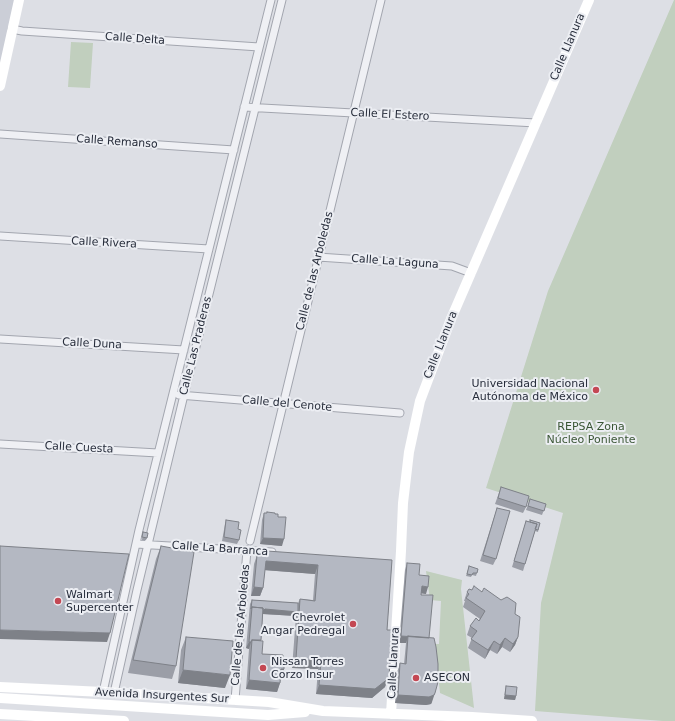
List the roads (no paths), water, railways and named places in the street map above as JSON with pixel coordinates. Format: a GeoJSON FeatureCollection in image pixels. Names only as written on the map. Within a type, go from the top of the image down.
{"type":"FeatureCollection","features":[{"type":"Feature","properties":{"kind":"main road"},"geometry":{"type":"LineString","coordinates":[[0,86],[19,0]]}},
{"type":"Feature","properties":{"kind":"main road","name":"Calle Llanura"},"geometry":{"type":"LineString","coordinates":[[390,714],[396,562],[405,479],[416,413],[429,375],[471,273],[588,0]]}},
{"type":"Feature","properties":{"kind":"main road","name":"Avenida Insurgentes Sur"},"geometry":{"type":"LineString","coordinates":[[0,687],[269,702],[323,711]]}},
{"type":"Feature","properties":{"kind":"main road","name":"Avenida Insurgentes Sur"},"geometry":{"type":"LineString","coordinates":[[0,698],[268,715],[323,711],[532,721]]}},
{"type":"Feature","properties":{"kind":"main road"},"geometry":{"type":"LineString","coordinates":[[0,714],[124,721]]}},
{"type":"Feature","properties":{"kind":"street","name":"Calle Las Praderas"},"geometry":{"type":"LineString","coordinates":[[103,692],[133,555],[271,0]]}},
{"type":"Feature","properties":{"kind":"street","name":"Calle Las Praderas"},"geometry":{"type":"LineString","coordinates":[[114,693],[136,590],[282,0]]}},
{"type":"Feature","properties":{"kind":"street","name":"Calle de las Arboledas"},"geometry":{"type":"LineString","coordinates":[[250,541],[381,0]]}},
{"type":"Feature","properties":{"kind":"street","name":"Calle Delta"},"geometry":{"type":"LineString","coordinates":[[12,29],[22,32],[259,48]]}},
{"type":"Feature","properties":{"kind":"street","name":"Calle El Estero"},"geometry":{"type":"LineString","coordinates":[[244,107],[536,123]]}},
{"type":"Feature","properties":{"kind":"street","name":"Calle Remanso"},"geometry":{"type":"LineString","coordinates":[[0,134],[234,150]]}},
{"type":"Feature","properties":{"kind":"street","name":"Calle Rivera"},"geometry":{"type":"LineString","coordinates":[[0,236],[209,249]]}},
{"type":"Feature","properties":{"kind":"street","name":"Calle La Laguna"},"geometry":{"type":"LineString","coordinates":[[318,257],[452,266],[471,273]]}},
{"type":"Feature","properties":{"kind":"street","name":"Calle Duna"},"geometry":{"type":"LineString","coordinates":[[0,339],[184,350]]}},
{"type":"Feature","properties":{"kind":"street","name":"Calle del Cenote"},"geometry":{"type":"LineString","coordinates":[[173,394],[400,413]]}},
{"type":"Feature","properties":{"kind":"street","name":"Calle Cuesta"},"geometry":{"type":"LineString","coordinates":[[0,444],[158,453]]}},
{"type":"Feature","properties":{"kind":"street","name":"Calle La Barranca"},"geometry":{"type":"LineString","coordinates":[[136,544],[278,553]]}},
{"type":"Feature","properties":{"kind":"street","name":"Calle de las Arboledas"},"geometry":{"type":"LineString","coordinates":[[235,700],[247,550]]}},
{"type":"Feature","properties":{"kind":"street"},"geometry":{"type":"LineString","coordinates":[[126,554],[133,555]]}},
{"type":"Feature","properties":{"kind":"place","name":"Universidad Nacional Autónoma de México"},"geometry":{"type":"Point","coordinates":[596,390]}},
{"type":"Feature","properties":{"kind":"place","name":"Walmart Supercenter"},"geometry":{"type":"Point","coordinates":[58,601]}},
{"type":"Feature","properties":{"kind":"place","name":"Chevrolet Angar Pedregal"},"geometry":{"type":"Point","coordinates":[353,624]}},
{"type":"Feature","properties":{"kind":"place","name":"Nissan Torres Corzo Insur"},"geometry":{"type":"Point","coordinates":[263,668]}},
{"type":"Feature","properties":{"kind":"place","name":"ASECON"},"geometry":{"type":"Point","coordinates":[416,678]}},
{"type":"Feature","properties":{"kind":"park label","name":"REPSA Zona Núcleo Poniente"},"geometry":{"type":"Point","coordinates":[591,433]}}]}
